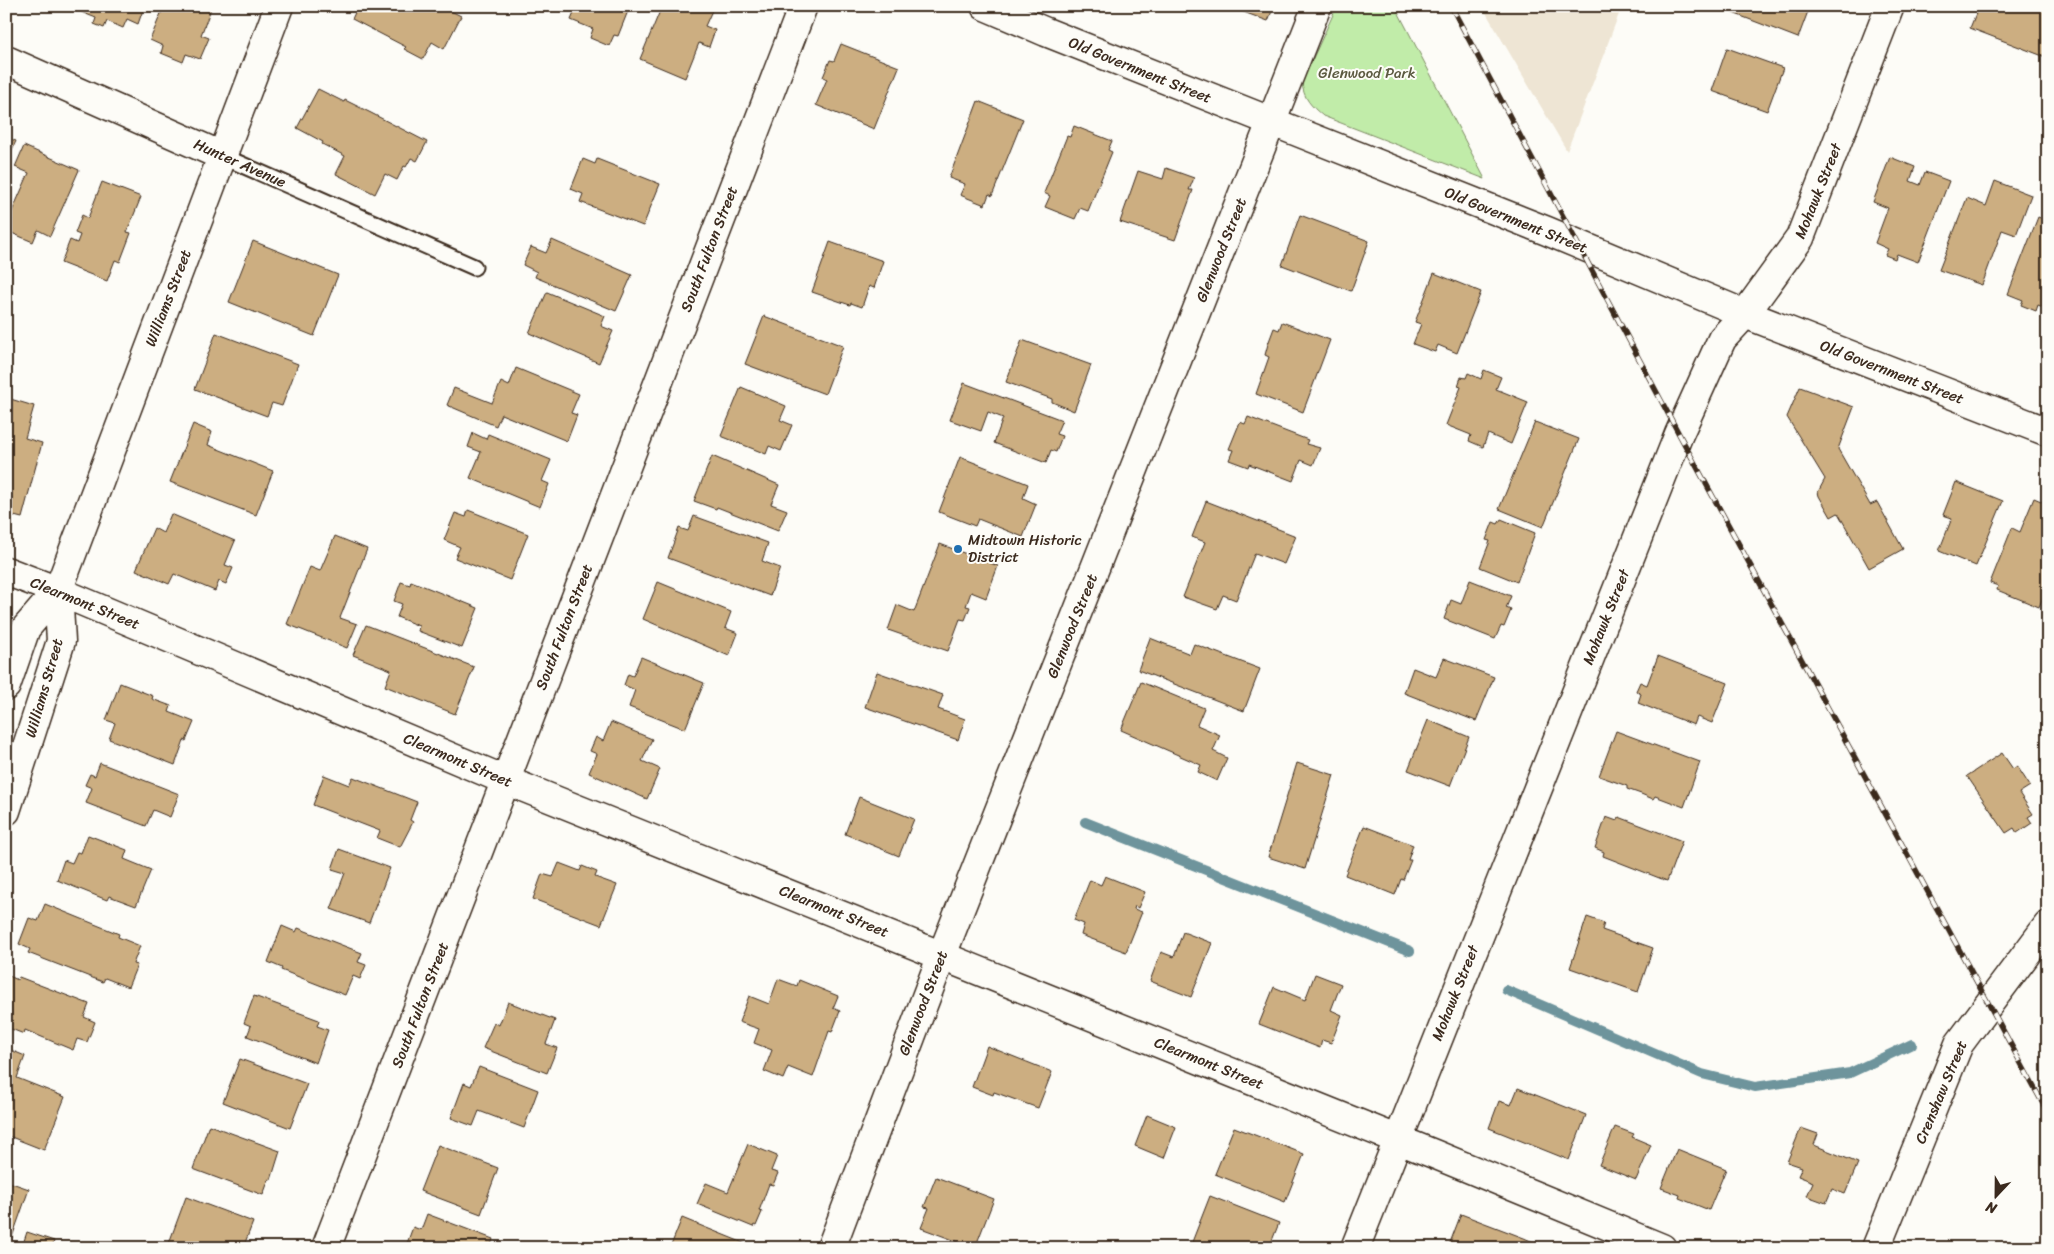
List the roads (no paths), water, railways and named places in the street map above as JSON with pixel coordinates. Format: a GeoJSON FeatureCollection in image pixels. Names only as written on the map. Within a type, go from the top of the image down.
{"type":"FeatureCollection","features":[{"type":"Feature","properties":{"kind":"street","name":"Williams Street"},"geometry":{"type":"LineString","coordinates":[[6,686],[26,628],[58,591],[279,6]]}},
{"type":"Feature","properties":{"kind":"street","name":"South Fulton Street"},"geometry":{"type":"LineString","coordinates":[[326,1248],[803,6]]}},
{"type":"Feature","properties":{"kind":"street","name":"Old Government Street"},"geometry":{"type":"LineString","coordinates":[[986,6],[1046,32],[1570,241],[1744,314],[2048,432]]}},
{"type":"Feature","properties":{"kind":"street","name":"Glenwood Street"},"geometry":{"type":"LineString","coordinates":[[831,1248],[942,955],[1317,6]]}},
{"type":"Feature","properties":{"kind":"street","name":"Mohawk Street"},"geometry":{"type":"LineString","coordinates":[[1355,1248],[1679,434],[1722,339],[1744,314],[1800,238],[1890,6]]}},
{"type":"Feature","properties":{"kind":"street","name":"Hunter Avenue"},"geometry":{"type":"LineString","coordinates":[[6,60],[222,156]]}},
{"type":"Feature","properties":{"kind":"street","name":"Clearmont Street"},"geometry":{"type":"LineString","coordinates":[[6,571],[58,591],[505,780],[1397,1139],[1662,1248]]}},
{"type":"Feature","properties":{"kind":"street","name":"Williams Street"},"geometry":{"type":"LineString","coordinates":[[6,811],[61,641],[58,591]]}},
{"type":"Feature","properties":{"kind":"street","name":"Crenshaw Street"},"geometry":{"type":"LineString","coordinates":[[1876,1248],[1959,1044],[2048,925]]}},
{"type":"Feature","properties":{"kind":"lane","name":"Hunter Avenue"},"geometry":{"type":"LineString","coordinates":[[222,156],[474,266]]}},
{"type":"Feature","properties":{"kind":"waterway"},"geometry":{"type":"LineString","coordinates":[[1085,822],[1410,951]]}},
{"type":"Feature","properties":{"kind":"waterway"},"geometry":{"type":"LineString","coordinates":[[1506,990],[1702,1074],[1755,1087],[1850,1073],[1912,1044]]}},
{"type":"Feature","properties":{"kind":"railway"},"geometry":{"type":"LineString","coordinates":[[1451,6],[1679,434],[2048,1113]]}},
{"type":"Feature","properties":{"kind":"place","name":"Midtown Historic District"},"geometry":{"type":"Point","coordinates":[958,549]}},
{"type":"Feature","properties":{"kind":"park label","name":"Glenwood Park"},"geometry":{"type":"Point","coordinates":[1367,73]}}]}
